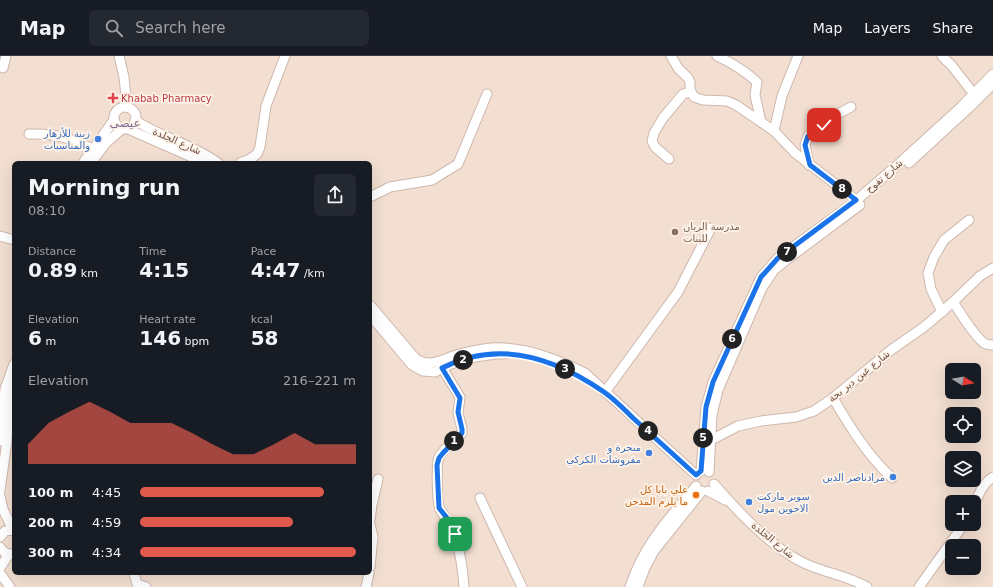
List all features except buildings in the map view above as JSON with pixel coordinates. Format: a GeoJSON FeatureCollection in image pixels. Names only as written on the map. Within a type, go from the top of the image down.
{"type":"FeatureCollection","features":[{"type":"Feature","properties":{"kind":"street"},"geometry":{"type":"LineString","coordinates":[[3,68],[6,56]]}},
{"type":"Feature","properties":{"kind":"street"},"geometry":{"type":"LineString","coordinates":[[119,56],[124,77],[127,107]]}},
{"type":"Feature","properties":{"kind":"street"},"geometry":{"type":"LineString","coordinates":[[245,161],[257,154],[260,147],[266,106],[285,56]]}},
{"type":"Feature","properties":{"kind":"street"},"geometry":{"type":"LineString","coordinates":[[671,56],[678,68],[688,78],[690,92],[694,97],[703,100],[722,100],[732,103],[774,131],[794,153],[856,200]]}},
{"type":"Feature","properties":{"kind":"street"},"geometry":{"type":"LineString","coordinates":[[717,56],[745,72],[757,82],[755,96],[761,122]]}},
{"type":"Feature","properties":{"kind":"street"},"geometry":{"type":"LineString","coordinates":[[774,131],[782,96],[798,56]]}},
{"type":"Feature","properties":{"kind":"street"},"geometry":{"type":"LineString","coordinates":[[942,56],[976,96]]}},
{"type":"Feature","properties":{"kind":"street","name":"شارع تفوح"},"geometry":{"type":"LineString","coordinates":[[705,488],[694,480],[702,472],[707,440],[706,407],[713,382],[761,277],[778,258],[856,200],[976,96],[993,74]]}},
{"type":"Feature","properties":{"kind":"street"},"geometry":{"type":"LineString","coordinates":[[707,440],[718,390],[762,288],[771,274],[789,258],[860,205],[934,140],[976,96],[993,84]]}},
{"type":"Feature","properties":{"kind":"street"},"geometry":{"type":"LineString","coordinates":[[669,159],[655,147],[652,141],[654,133],[663,118],[683,94],[690,92]]}},
{"type":"Feature","properties":{"kind":"street"},"geometry":{"type":"LineString","coordinates":[[372,196],[390,187],[432,180],[458,164],[488,94]]}},
{"type":"Feature","properties":{"kind":"street"},"geometry":{"type":"LineString","coordinates":[[85,161],[114,120],[117,110],[127,107],[133,111],[135,120],[134,124],[105,144],[92,161]]}},
{"type":"Feature","properties":{"kind":"street"},"geometry":{"type":"LineString","coordinates":[[810,165],[805,145],[808,136],[816,133],[826,121],[819,116],[822,115],[832,117],[851,107]]}},
{"type":"Feature","properties":{"kind":"street"},"geometry":{"type":"LineString","coordinates":[[114,120],[117,126],[125,129]]}},
{"type":"Feature","properties":{"kind":"street","name":"شارع الجلدة"},"geometry":{"type":"LineString","coordinates":[[135,120],[156,132],[204,153],[215,161]]}},
{"type":"Feature","properties":{"kind":"street","name":"شارع الجلدة"},"geometry":{"type":"LineString","coordinates":[[125,129],[200,161]]}},
{"type":"Feature","properties":{"kind":"street"},"geometry":{"type":"LineString","coordinates":[[29,134],[58,135],[72,139],[93,149]]}},
{"type":"Feature","properties":{"kind":"street"},"geometry":{"type":"LineString","coordinates":[[942,312],[931,289],[928,273],[934,257],[944,240],[969,220]]}},
{"type":"Feature","properties":{"kind":"street"},"geometry":{"type":"LineString","coordinates":[[605,392],[678,292],[711,228]]}},
{"type":"Feature","properties":{"kind":"street"},"geometry":{"type":"LineString","coordinates":[[0,236],[12,239]]}},
{"type":"Feature","properties":{"kind":"street","name":"شارع عين دير بحة"},"geometry":{"type":"LineString","coordinates":[[707,440],[738,426],[761,421],[796,417],[814,411],[833,398],[891,350],[924,327],[980,276],[993,268]]}},
{"type":"Feature","properties":{"kind":"street"},"geometry":{"type":"LineString","coordinates":[[953,302],[964,319],[983,342],[988,345],[993,345]]}},
{"type":"Feature","properties":{"kind":"street"},"geometry":{"type":"LineString","coordinates":[[372,307],[415,358],[420,361],[440,365],[496,354],[518,354],[536,358],[564,369],[605,392],[702,472],[714,477],[654,551],[645,568],[638,587]]}},
{"type":"Feature","properties":{"kind":"street"},"geometry":{"type":"LineString","coordinates":[[372,317],[416,369],[435,372],[440,365]]}},
{"type":"Feature","properties":{"kind":"street"},"geometry":{"type":"LineString","coordinates":[[440,365],[460,398],[458,412],[462,433],[439,458],[437,465],[439,508],[447,518],[455,534],[464,587]]}},
{"type":"Feature","properties":{"kind":"street"},"geometry":{"type":"LineString","coordinates":[[0,441],[2,390],[12,368]]}},
{"type":"Feature","properties":{"kind":"street"},"geometry":{"type":"LineString","coordinates":[[0,491],[12,396]]}},
{"type":"Feature","properties":{"kind":"street"},"geometry":{"type":"LineString","coordinates":[[833,398],[853,432],[883,470],[892,478]]}},
{"type":"Feature","properties":{"kind":"street"},"geometry":{"type":"LineString","coordinates":[[979,495],[982,488],[993,477]]}},
{"type":"Feature","properties":{"kind":"street"},"geometry":{"type":"LineString","coordinates":[[372,505],[378,479]]}},
{"type":"Feature","properties":{"kind":"street"},"geometry":{"type":"LineString","coordinates":[[630,587],[639,562],[653,539],[705,488]]}},
{"type":"Feature","properties":{"kind":"street","name":"شارع الجلدة"},"geometry":{"type":"LineString","coordinates":[[705,488],[730,502],[785,552],[806,564],[867,587]]}},
{"type":"Feature","properties":{"kind":"street"},"geometry":{"type":"LineString","coordinates":[[0,496],[3,509],[12,528]]}},
{"type":"Feature","properties":{"kind":"street"},"geometry":{"type":"LineString","coordinates":[[480,498],[522,587]]}},
{"type":"Feature","properties":{"kind":"street"},"geometry":{"type":"LineString","coordinates":[[0,522],[2,535],[9,530],[12,530]]}},
{"type":"Feature","properties":{"kind":"street"},"geometry":{"type":"LineString","coordinates":[[919,587],[959,531]]}},
{"type":"Feature","properties":{"kind":"street"},"geometry":{"type":"LineString","coordinates":[[372,533],[372,547]]}},
{"type":"Feature","properties":{"kind":"street"},"geometry":{"type":"LineString","coordinates":[[0,568],[5,552]]}},
{"type":"Feature","properties":{"kind":"street"},"geometry":{"type":"LineString","coordinates":[[0,573],[10,587]]}},
{"type":"Feature","properties":{"kind":"street"},"geometry":{"type":"LineString","coordinates":[[135,575],[137,584],[146,587]]}},
{"type":"Feature","properties":{"kind":"street"},"geometry":{"type":"LineString","coordinates":[[366,587],[369,575]]}},
{"type":"Feature","properties":{"kind":"shaded area"},"geometry":{"type":"Polygon","coordinates":[[[0,56],[993,56],[993,587],[0,587],[0,56]]]}},
{"type":"Feature","properties":{"kind":"place","name":"Khabab Pharmacy"},"geometry":{"type":"Point","coordinates":[113,98]}},
{"type":"Feature","properties":{"kind":"place","name":"زينة للأزهار والمناسبات"},"geometry":{"type":"Point","coordinates":[98,139]}},
{"type":"Feature","properties":{"kind":"place","name":"مدرسة الريان للبنات"},"geometry":{"type":"Point","coordinates":[675,232]}},
{"type":"Feature","properties":{"kind":"place","name":"منجرة و مفروشات الكركي"},"geometry":{"type":"Point","coordinates":[649,453]}},
{"type":"Feature","properties":{"kind":"place","name":"مرادناصر الدين"},"geometry":{"type":"Point","coordinates":[893,477]}},
{"type":"Feature","properties":{"kind":"place","name":"علي بابا كل ما يلزم المدخن"},"geometry":{"type":"Point","coordinates":[696,495]}},
{"type":"Feature","properties":{"kind":"place","name":"سوبر ماركت الاخوين مول"},"geometry":{"type":"Point","coordinates":[749,502]}},
{"type":"Feature","properties":{"kind":"district","name":"عيصى"},"geometry":{"type":"Point","coordinates":[125,123]}},
{"type":"Feature","properties":{"kind":"route"},"geometry":{"type":"LineString","coordinates":[[455,534],[447,518],[439,508],[437,465],[439,458],[462,433],[458,412],[460,398],[442,368],[475,357],[496,354],[518,354],[536,358],[564,369],[605,392],[696,475],[701,471],[706,407],[713,382],[761,277],[778,258],[856,200],[810,165],[805,145],[808,136],[816,133],[824,125]]}}]}
